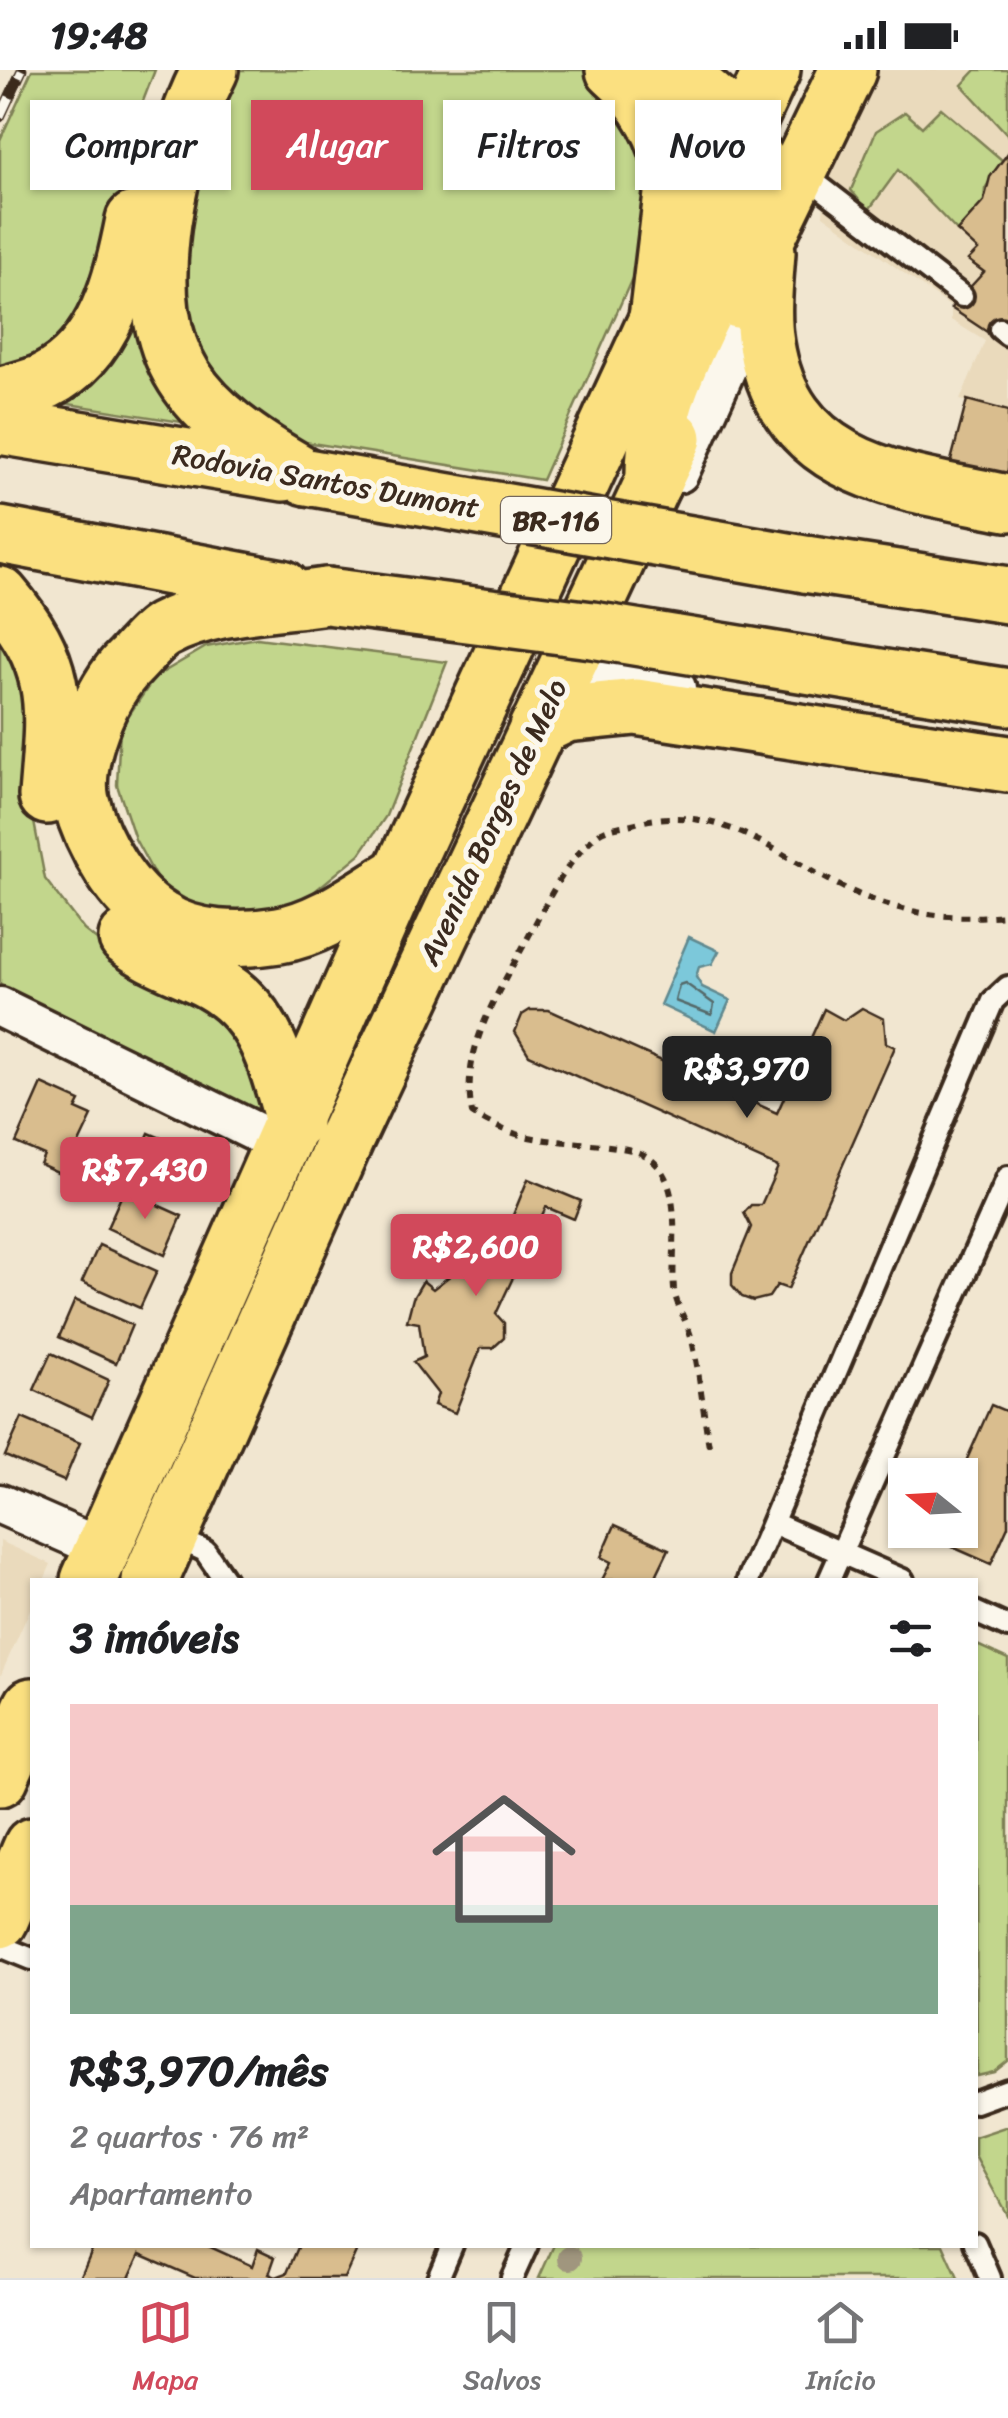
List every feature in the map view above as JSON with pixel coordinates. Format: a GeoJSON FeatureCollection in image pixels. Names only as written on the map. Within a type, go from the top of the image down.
{"type":"FeatureCollection","features":[{"type":"Feature","properties":{"kind":"main road"},"geometry":{"type":"LineString","coordinates":[[179,70],[151,130],[140,270],[184,380],[246,442],[306,477]]}},
{"type":"Feature","properties":{"kind":"main road"},"geometry":{"type":"LineString","coordinates":[[0,396],[47,381],[86,347],[140,270],[195,101],[210,70]]}},
{"type":"Feature","properties":{"kind":"main road"},"geometry":{"type":"LineString","coordinates":[[614,70],[642,100],[672,158],[674,178],[656,326]]}},
{"type":"Feature","properties":{"kind":"main road"},"geometry":{"type":"LineString","coordinates":[[676,70],[729,100]]}},
{"type":"Feature","properties":{"kind":"main road"},"geometry":{"type":"LineString","coordinates":[[740,100],[772,70]]}},
{"type":"Feature","properties":{"kind":"main road"},"geometry":{"type":"LineString","coordinates":[[798,170],[793,150],[796,122],[813,70]]}},
{"type":"Feature","properties":{"kind":"main road","name":"Avenida Borges de Melo"},"geometry":{"type":"LineString","coordinates":[[132,1543],[346,1138],[768,232],[848,70]]}},
{"type":"Feature","properties":{"kind":"main road"},"geometry":{"type":"LineString","coordinates":[[656,326],[705,190]]}},
{"type":"Feature","properties":{"kind":"main road"},"geometry":{"type":"LineString","coordinates":[[654,481],[658,418],[745,215],[752,190]]}},
{"type":"Feature","properties":{"kind":"main road"},"geometry":{"type":"LineString","coordinates":[[768,232],[766,346],[782,390],[803,427],[829,452],[890,480],[1008,503]]}},
{"type":"Feature","properties":{"kind":"main road","name":"Avenida Borges de Melo"},"geometry":{"type":"LineString","coordinates":[[132,1543],[289,1134],[401,874],[656,326]]}},
{"type":"Feature","properties":{"kind":"main road","name":"Rodovia Santos Dumont"},"geometry":{"type":"LineString","coordinates":[[0,426],[1008,594]]}},
{"type":"Feature","properties":{"kind":"main road"},"geometry":{"type":"LineString","coordinates":[[0,534],[326,596],[592,630],[1008,697]]}},
{"type":"Feature","properties":{"kind":"main road"},"geometry":{"type":"LineString","coordinates":[[0,595],[26,626],[46,664],[54,711],[69,744],[80,798],[106,860],[129,891],[160,920],[196,934],[243,938],[282,934],[324,920],[401,874]]}},
{"type":"Feature","properties":{"kind":"main road"},"geometry":{"type":"LineString","coordinates":[[289,1134],[270,1040],[249,1008],[212,983],[131,941],[82,886],[47,803],[69,744],[109,688],[162,631],[214,612],[326,596]]}},
{"type":"Feature","properties":{"kind":"main road"},"geometry":{"type":"LineString","coordinates":[[537,728],[566,714],[636,707],[1008,764]]}},
{"type":"Feature","properties":{"kind":"main road"},"geometry":{"type":"LineString","coordinates":[[0,1778],[30,1710]]}},
{"type":"Feature","properties":{"kind":"main road"},"geometry":{"type":"LineString","coordinates":[[0,1920],[30,1851]]}},
{"type":"Feature","properties":{"kind":"street"},"geometry":{"type":"LineString","coordinates":[[1008,520],[886,496],[846,485],[817,469],[775,420],[760,394],[746,325],[588,674],[1008,741]]}},
{"type":"Feature","properties":{"kind":"street"},"geometry":{"type":"LineString","coordinates":[[0,1007],[289,1134]]}},
{"type":"Feature","properties":{"kind":"street"},"geometry":{"type":"LineString","coordinates":[[0,1504],[132,1543]]}},
{"type":"Feature","properties":{"kind":"lane"},"geometry":{"type":"LineString","coordinates":[[798,170],[962,296]]}},
{"type":"Feature","properties":{"kind":"lane"},"geometry":{"type":"LineString","coordinates":[[749,1578],[993,1002],[1008,987]]}},
{"type":"Feature","properties":{"kind":"lane"},"geometry":{"type":"LineString","coordinates":[[829,1578],[1008,1177]]}},
{"type":"Feature","properties":{"kind":"lane"},"geometry":{"type":"LineString","coordinates":[[773,1523],[899,1578]]}},
{"type":"Feature","properties":{"kind":"lane"},"geometry":{"type":"LineString","coordinates":[[132,1543],[205,1551],[223,1578]]}},
{"type":"Feature","properties":{"kind":"lane"},"geometry":{"type":"LineString","coordinates":[[978,1613],[1008,1626]]}},
{"type":"Feature","properties":{"kind":"lane"},"geometry":{"type":"LineString","coordinates":[[0,1946],[30,1959]]}},
{"type":"Feature","properties":{"kind":"lane"},"geometry":{"type":"LineString","coordinates":[[978,2101],[1008,2090]]}},
{"type":"Feature","properties":{"kind":"lane"},"geometry":{"type":"LineString","coordinates":[[438,2278],[451,2248]]}},
{"type":"Feature","properties":{"kind":"lane"},"geometry":{"type":"LineString","coordinates":[[512,2278],[526,2248]]}},
{"type":"Feature","properties":{"kind":"lane"},"geometry":{"type":"LineString","coordinates":[[978,2248],[990,2278]]}},
{"type":"Feature","properties":{"kind":"path"},"geometry":{"type":"LineString","coordinates":[[708,1446],[692,1336],[674,1290],[674,1199],[655,1165],[632,1149],[533,1141],[499,1131],[472,1113],[466,1084],[480,1032],[538,918],[598,833],[647,820],[677,819],[760,838],[871,900],[948,920],[1008,915]]}},
{"type":"Feature","properties":{"kind":"shaded area"},"geometry":{"type":"Polygon","coordinates":[[[869,70],[1008,70],[1008,413],[960,400],[985,341],[951,320],[951,307],[823,215],[826,181],[822,171],[869,70]]]}},
{"type":"Feature","properties":{"kind":"shaded area"},"geometry":{"type":"Polygon","coordinates":[[[0,1541],[51,1564],[45,1578],[30,1578],[30,1610],[0,1677],[0,1541]]]}},
{"type":"Feature","properties":{"kind":"green space"},"geometry":{"type":"Polygon","coordinates":[[[32,70],[155,70],[143,100],[30,100],[30,190],[124,190],[110,264],[158,190],[231,190],[231,100],[217,100],[237,70],[592,70],[635,124],[635,190],[653,190],[650,238],[542,480],[0,393],[0,140],[32,70]]]}},
{"type":"Feature","properties":{"kind":"green space"},"geometry":{"type":"Polygon","coordinates":[[[976,70],[1008,70],[1008,135],[962,85],[976,70]]]}},
{"type":"Feature","properties":{"kind":"green space"},"geometry":{"type":"Polygon","coordinates":[[[941,108],[1002,160],[985,189],[984,201],[957,231],[898,170],[868,211],[851,190],[876,131],[905,112],[922,127],[941,108]]]}},
{"type":"Feature","properties":{"kind":"green space"},"geometry":{"type":"Polygon","coordinates":[[[0,636],[23,667],[29,796],[45,879],[84,930],[125,962],[247,1032],[269,1090],[257,1109],[0,985],[0,636]]]}},
{"type":"Feature","properties":{"kind":"green space"},"geometry":{"type":"Polygon","coordinates":[[[257,638],[447,662],[386,816],[360,854],[298,905],[249,914],[202,909],[159,883],[135,839],[117,785],[120,728],[155,677],[206,647],[257,638]]]}},
{"type":"Feature","properties":{"kind":"green space"},"geometry":{"type":"Polygon","coordinates":[[[978,1645],[1008,1659],[1008,2061],[994,2072],[978,2076],[978,1645]]]}},
{"type":"Feature","properties":{"kind":"green space"},"geometry":{"type":"Polygon","coordinates":[[[1008,2126],[1008,2217],[978,2162],[978,2136],[1008,2126]]]}},
{"type":"Feature","properties":{"kind":"green space"},"geometry":{"type":"Polygon","coordinates":[[[553,2248],[944,2248],[958,2278],[539,2278],[553,2248]]]}},
{"type":"Feature","properties":{"kind":"water"},"geometry":{"type":"Polygon","coordinates":[[[689,937],[719,951],[712,964],[699,967],[696,977],[702,987],[730,1000],[716,1031],[660,1005],[689,937]]]}},
{"type":"Feature","properties":{"kind":"building"},"geometry":{"type":"Polygon","coordinates":[[[1008,153],[1008,321],[993,336],[951,308],[984,272],[968,260],[978,250],[957,231],[984,201],[990,177],[1008,153]]]}},
{"type":"Feature","properties":{"kind":"building"},"geometry":{"type":"Polygon","coordinates":[[[967,400],[1008,411],[1008,486],[947,476],[967,400]]]}},
{"type":"Feature","properties":{"kind":"building"},"geometry":{"type":"Polygon","coordinates":[[[862,1008],[884,1019],[886,1043],[895,1047],[788,1289],[777,1285],[769,1297],[753,1301],[742,1297],[732,1285],[732,1273],[751,1227],[744,1213],[751,1205],[761,1205],[778,1167],[529,1055],[515,1032],[522,1015],[530,1010],[549,1010],[777,1113],[824,1009],[844,1020],[862,1008]]]}},
{"type":"Feature","properties":{"kind":"building"},"geometry":{"type":"Polygon","coordinates":[[[42,1084],[80,1101],[76,1109],[92,1116],[64,1175],[40,1164],[44,1155],[16,1143],[42,1084]]]}},
{"type":"Feature","properties":{"kind":"building"},"geometry":{"type":"Polygon","coordinates":[[[149,1133],[208,1158],[192,1196],[133,1170],[149,1133]]]}},
{"type":"Feature","properties":{"kind":"building"},"geometry":{"type":"Polygon","coordinates":[[[528,1179],[581,1201],[574,1219],[546,1207],[496,1314],[504,1323],[504,1338],[493,1348],[481,1348],[455,1413],[434,1405],[438,1394],[413,1362],[424,1357],[419,1323],[407,1321],[413,1298],[423,1281],[433,1289],[461,1267],[456,1255],[499,1249],[528,1179]]]}},
{"type":"Feature","properties":{"kind":"building"},"geometry":{"type":"Polygon","coordinates":[[[124,1190],[182,1216],[165,1255],[107,1228],[124,1190]]]}},
{"type":"Feature","properties":{"kind":"building"},"geometry":{"type":"Polygon","coordinates":[[[99,1245],[157,1271],[140,1308],[82,1282],[99,1245]]]}},
{"type":"Feature","properties":{"kind":"building"},"geometry":{"type":"Polygon","coordinates":[[[75,1300],[132,1325],[116,1363],[59,1337],[75,1300]]]}},
{"type":"Feature","properties":{"kind":"building"},"geometry":{"type":"Polygon","coordinates":[[[51,1353],[109,1380],[92,1417],[34,1390],[51,1353]]]}},
{"type":"Feature","properties":{"kind":"building"},"geometry":{"type":"Polygon","coordinates":[[[991,1405],[1008,1412],[1008,1526],[991,1564],[955,1548],[978,1548],[978,1458],[968,1458],[991,1405]]]}},
{"type":"Feature","properties":{"kind":"building"},"geometry":{"type":"Polygon","coordinates":[[[22,1418],[80,1443],[64,1481],[5,1456],[22,1418]]]}},
{"type":"Feature","properties":{"kind":"building"},"geometry":{"type":"Polygon","coordinates":[[[615,1525],[669,1549],[655,1578],[603,1578],[611,1562],[601,1557],[615,1525]]]}},
{"type":"Feature","properties":{"kind":"building"},"geometry":{"type":"Polygon","coordinates":[[[93,2248],[213,2248],[252,2266],[258,2249],[275,2257],[269,2274],[276,2277],[287,2273],[298,2248],[358,2248],[344,2278],[195,2278],[140,2254],[129,2278],[80,2278],[93,2248]]]}},
{"type":"Feature","properties":{"kind":"railway"},"geometry":{"type":"LineString","coordinates":[[0,117],[22,70]]}}]}
